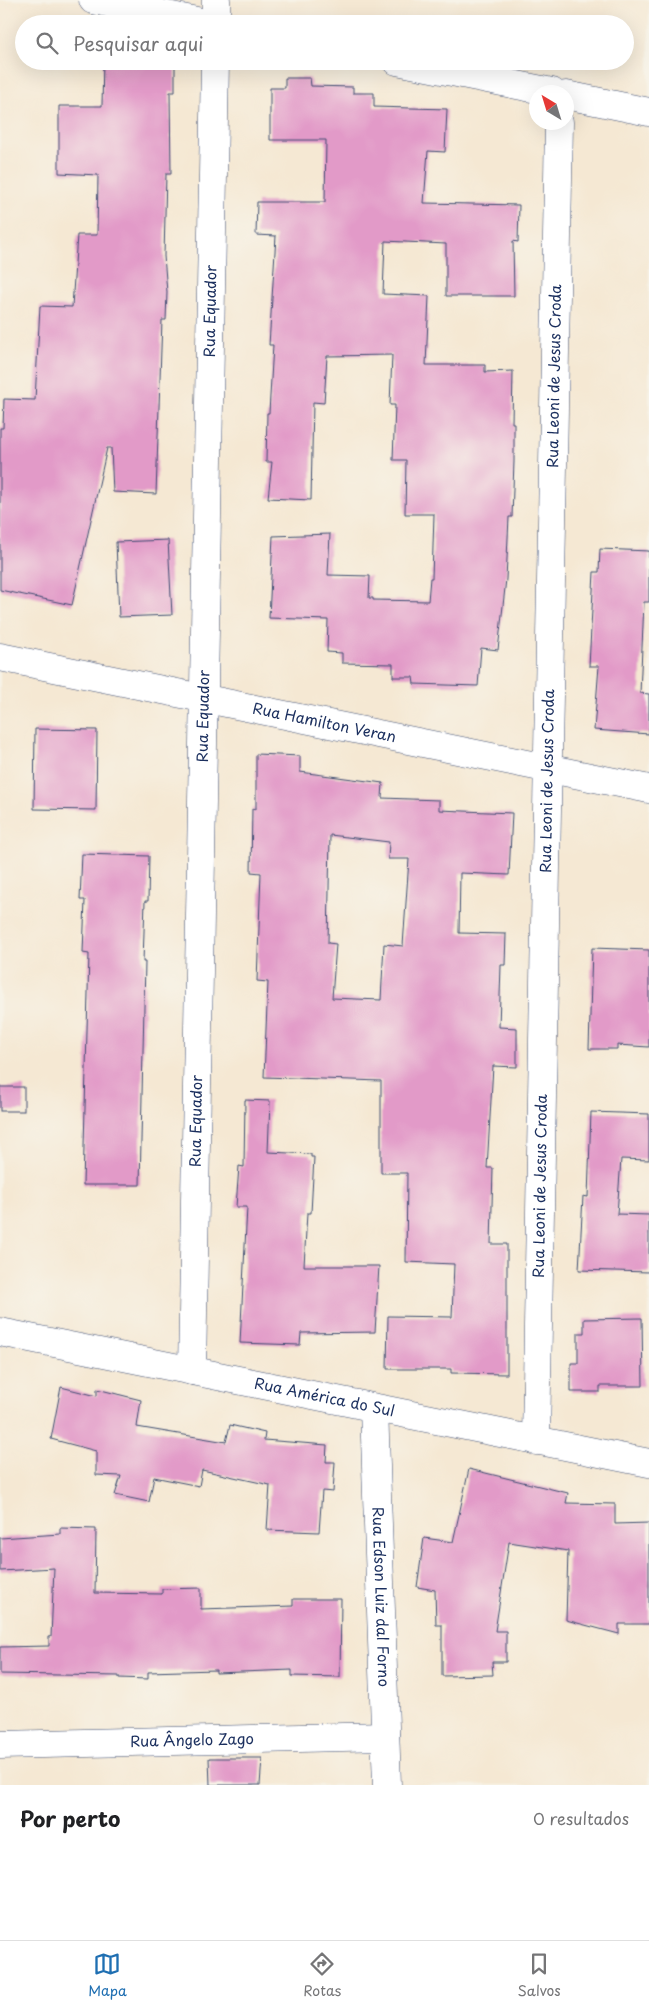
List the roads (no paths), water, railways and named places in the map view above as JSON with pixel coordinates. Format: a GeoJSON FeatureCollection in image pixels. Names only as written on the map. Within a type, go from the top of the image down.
{"type":"FeatureCollection","features":[{"type":"Feature","properties":{"kind":"street"},"geometry":{"type":"LineString","coordinates":[[93,0],[167,15]]}},
{"type":"Feature","properties":{"kind":"street"},"geometry":{"type":"LineString","coordinates":[[216,0],[216,15]]}},
{"type":"Feature","properties":{"kind":"street","name":"Rua Equador"},"geometry":{"type":"LineString","coordinates":[[192,1371],[215,70]]}},
{"type":"Feature","properties":{"kind":"street"},"geometry":{"type":"LineString","coordinates":[[442,70],[529,87]]}},
{"type":"Feature","properties":{"kind":"street"},"geometry":{"type":"LineString","coordinates":[[574,97],[649,112]]}},
{"type":"Feature","properties":{"kind":"street","name":"Rua Leoni de Jesus Croda"},"geometry":{"type":"LineString","coordinates":[[536,1441],[559,130]]}},
{"type":"Feature","properties":{"kind":"street","name":"Rua Hamilton Veran"},"geometry":{"type":"LineString","coordinates":[[0,657],[649,788]]}},
{"type":"Feature","properties":{"kind":"street","name":"Rua América do Sul"},"geometry":{"type":"LineString","coordinates":[[0,1332],[649,1464]]}},
{"type":"Feature","properties":{"kind":"street","name":"Rua Edson Luiz dal Forno"},"geometry":{"type":"LineString","coordinates":[[374,1408],[387,1785]]}},
{"type":"Feature","properties":{"kind":"street","name":"Rua Ângelo Zago"},"geometry":{"type":"LineString","coordinates":[[0,1745],[385,1736]]}}]}
